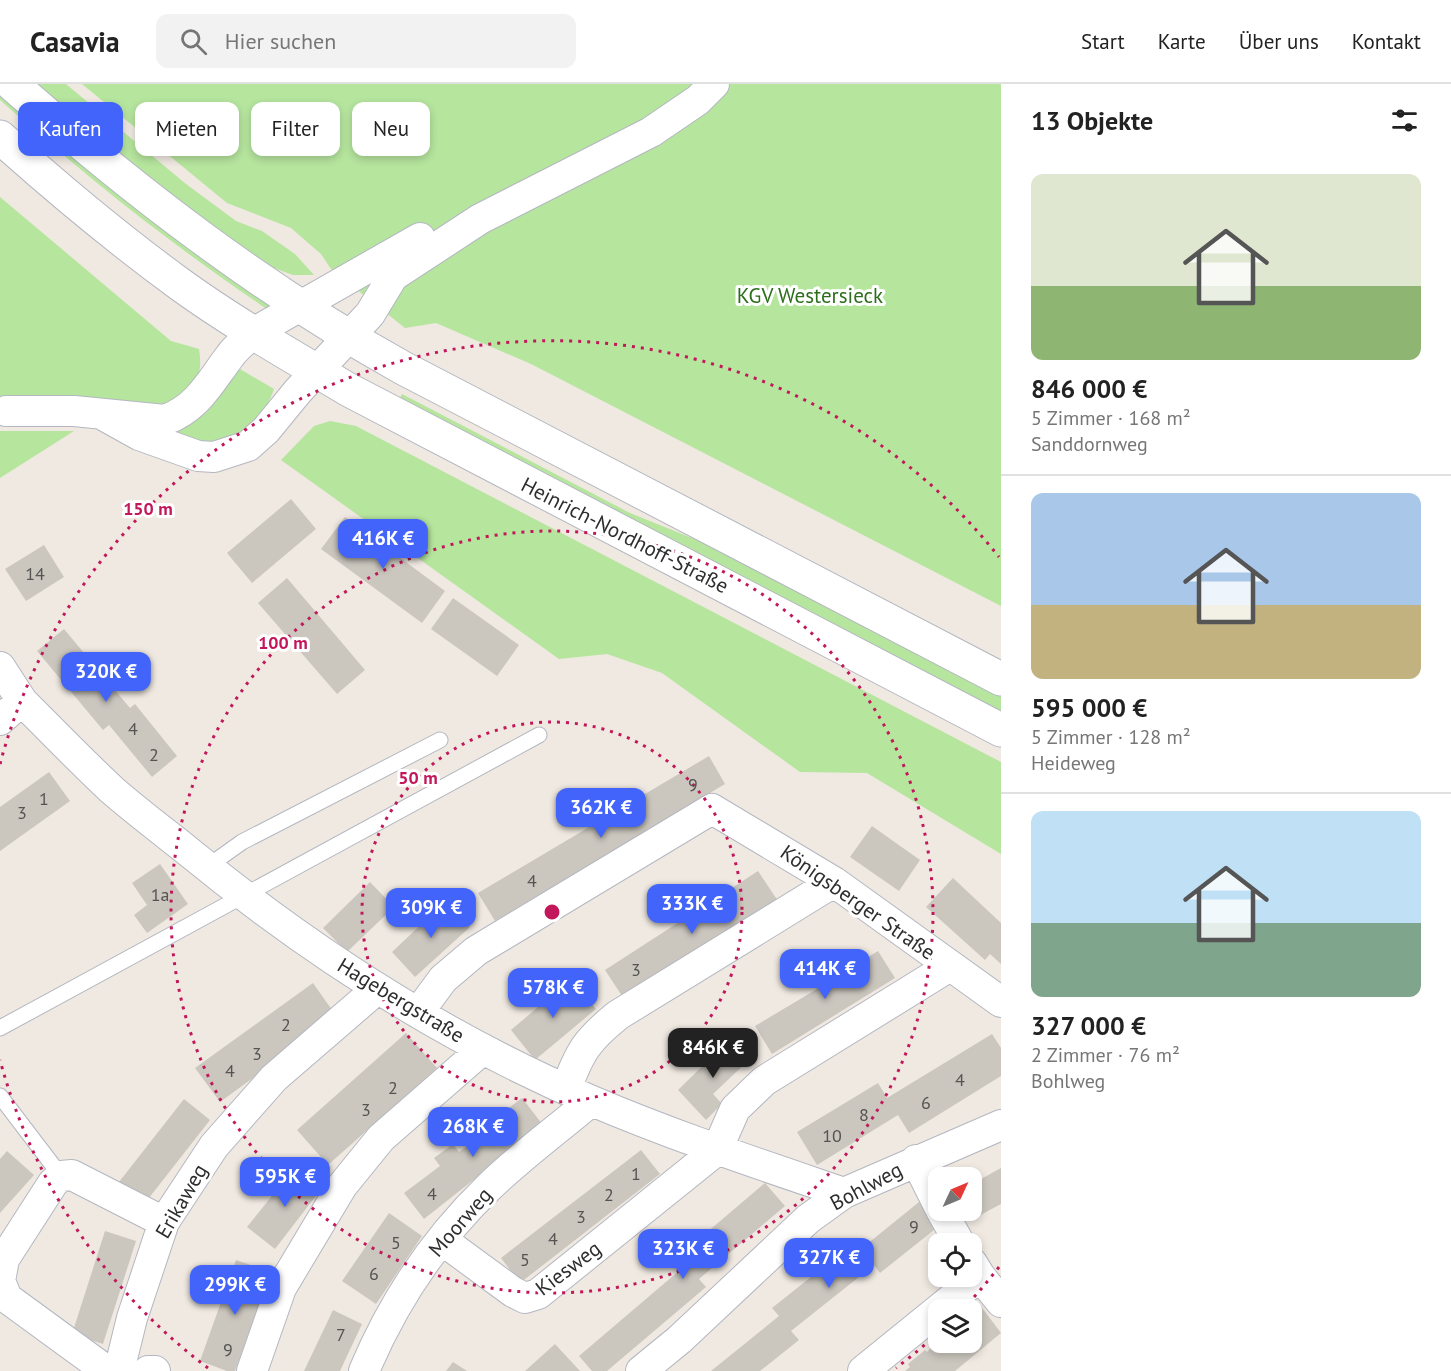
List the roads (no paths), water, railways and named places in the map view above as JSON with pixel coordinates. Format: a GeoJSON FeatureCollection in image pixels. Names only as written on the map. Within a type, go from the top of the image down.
{"type":"FeatureCollection","features":[{"type":"Feature","properties":{"kind":"main road"},"geometry":{"type":"LineString","coordinates":[[12,84],[116,173],[208,244],[298,306],[349,337],[403,368],[1001,679]]}},
{"type":"Feature","properties":{"kind":"main road","name":"Heinrich-Nordhoff-Straße"},"geometry":{"type":"LineString","coordinates":[[0,137],[97,221],[182,286],[253,333],[317,371],[454,447],[1001,730]]}},
{"type":"Feature","properties":{"kind":"street"},"geometry":{"type":"LineString","coordinates":[[103,415],[139,435],[198,456],[214,457],[236,452],[258,438],[370,314],[393,276],[480,219],[651,132],[698,100],[714,84]]}},
{"type":"Feature","properties":{"kind":"street"},"geometry":{"type":"LineString","coordinates":[[2,412],[74,411],[165,420],[176,416],[201,397],[231,354],[253,333],[423,236],[480,219]]}},
{"type":"Feature","properties":{"kind":"street","name":"Hagebergstraße"},"geometry":{"type":"LineString","coordinates":[[0,667],[11,711],[113,790],[244,897],[377,989],[483,1049],[579,1095],[717,1150],[844,1193]]}},
{"type":"Feature","properties":{"kind":"street","name":"Königsberger Straße"},"geometry":{"type":"LineString","coordinates":[[418,1013],[443,979],[476,951],[712,808],[834,882],[1001,1002]]}},
{"type":"Feature","properties":{"kind":"street"},"geometry":{"type":"LineString","coordinates":[[579,1095],[578,1056],[594,1034],[618,1015],[834,882]]}},
{"type":"Feature","properties":{"kind":"street"},"geometry":{"type":"LineString","coordinates":[[717,1150],[735,1109],[764,1081],[950,966]]}},
{"type":"Feature","properties":{"kind":"street","name":"Erikaweg"},"geometry":{"type":"LineString","coordinates":[[119,1371],[132,1318],[164,1222],[214,1146],[274,1078],[377,989]]}},
{"type":"Feature","properties":{"kind":"street"},"geometry":{"type":"LineString","coordinates":[[252,1371],[281,1288],[342,1186],[381,1138],[483,1049]]}},
{"type":"Feature","properties":{"kind":"street","name":"Moorweg"},"geometry":{"type":"LineString","coordinates":[[364,1371],[382,1329],[407,1286],[442,1240],[489,1186],[579,1095]]}},
{"type":"Feature","properties":{"kind":"street","name":"Bohlweg"},"geometry":{"type":"LineString","coordinates":[[641,1371],[679,1340],[808,1219],[844,1193],[1001,1125]]}},
{"type":"Feature","properties":{"kind":"street","name":"Kiesweg"},"geometry":{"type":"LineString","coordinates":[[442,1240],[513,1292],[525,1298],[538,1294],[717,1150]]}},
{"type":"Feature","properties":{"kind":"street"},"geometry":{"type":"LineString","coordinates":[[916,1160],[928,1184]]}},
{"type":"Feature","properties":{"kind":"street"},"geometry":{"type":"LineString","coordinates":[[107,1371],[7,1298],[0,1281],[4,1259],[53,1183],[61,1176],[72,1175],[164,1222]]}},
{"type":"Feature","properties":{"kind":"street"},"geometry":{"type":"LineString","coordinates":[[982,1278],[1001,1302]]}},
{"type":"Feature","properties":{"kind":"street"},"geometry":{"type":"LineString","coordinates":[[863,1371],[957,1287]]}},
{"type":"Feature","properties":{"kind":"street"},"geometry":{"type":"LineString","coordinates":[[148,1371],[155,1371]]}},
{"type":"Feature","properties":{"kind":"lane"},"geometry":{"type":"LineString","coordinates":[[0,1028],[538,735]]}},
{"type":"Feature","properties":{"kind":"lane"},"geometry":{"type":"LineString","coordinates":[[207,867],[242,842],[440,740]]}},
{"type":"Feature","properties":{"kind":"lane"},"geometry":{"type":"LineString","coordinates":[[0,1096],[61,1176]]}},
{"type":"Feature","properties":{"kind":"park label","name":"KGV Westersieck"},"geometry":{"type":"Point","coordinates":[810,295]}}]}
